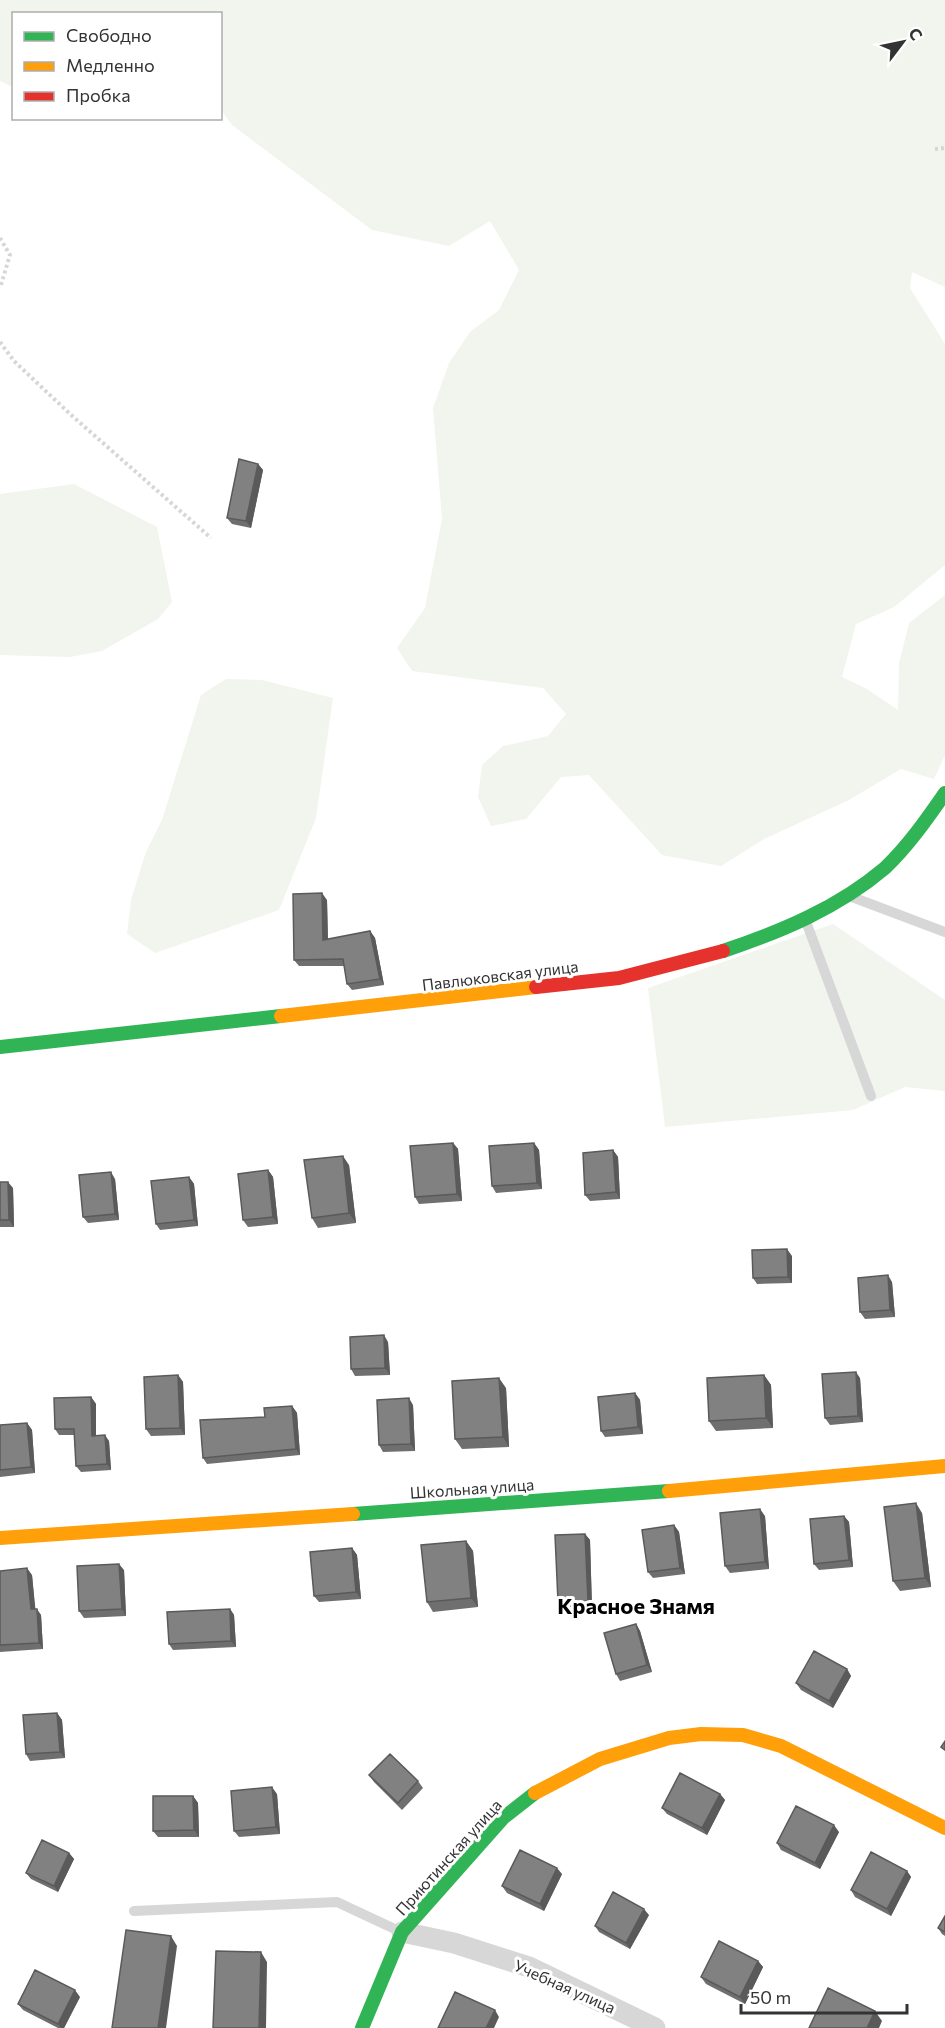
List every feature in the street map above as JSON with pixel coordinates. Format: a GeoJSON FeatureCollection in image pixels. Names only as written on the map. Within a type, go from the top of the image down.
{"type":"FeatureCollection","features":[{"type":"Feature","properties":{"kind":"street","name":"Павлюковская улица"},"geometry":{"type":"LineString","coordinates":[[0,1047],[619,978],[664,969],[721,951],[805,919],[846,894],[885,867],[912,838],[945,793]]}},
{"type":"Feature","properties":{"kind":"street","name":"Школьная улица"},"geometry":{"type":"LineString","coordinates":[[0,1538],[620,1495],[945,1466]]}},
{"type":"Feature","properties":{"kind":"street","name":"Приютинская улица"},"geometry":{"type":"LineString","coordinates":[[362,2028],[402,1932],[503,1818],[520,1803],[567,1774],[600,1759],[669,1738],[701,1734],[743,1735],[781,1746],[945,1828]]}},
{"type":"Feature","properties":{"kind":"street","name":"Учебная улица"},"geometry":{"type":"LineString","coordinates":[[402,1932],[454,1942],[529,1967],[655,2028]]}},
{"type":"Feature","properties":{"kind":"lane"},"geometry":{"type":"LineString","coordinates":[[846,894],[945,932]]}},
{"type":"Feature","properties":{"kind":"lane"},"geometry":{"type":"LineString","coordinates":[[805,919],[871,1096]]}},
{"type":"Feature","properties":{"kind":"lane"},"geometry":{"type":"LineString","coordinates":[[134,1911],[337,1902],[402,1932]]}},
{"type":"Feature","properties":{"kind":"path"},"geometry":{"type":"LineString","coordinates":[[934,149],[945,148]]}},
{"type":"Feature","properties":{"kind":"path"},"geometry":{"type":"LineString","coordinates":[[0,238],[10,255],[0,288]]}},
{"type":"Feature","properties":{"kind":"path"},"geometry":{"type":"LineString","coordinates":[[0,342],[14,361],[70,414],[211,538]]}},
{"type":"Feature","properties":{"kind":"shaded area"},"geometry":{"type":"Polygon","coordinates":[[[0,0],[945,0],[945,287],[912,272],[910,288],[945,344],[945,565],[894,607],[856,624],[842,677],[867,689],[898,710],[899,663],[909,623],[945,595],[945,755],[934,779],[901,769],[849,800],[764,839],[721,866],[662,855],[589,775],[561,777],[526,819],[491,826],[478,797],[482,765],[503,746],[548,736],[566,714],[543,688],[412,671],[397,648],[425,608],[442,519],[433,408],[449,363],[470,332],[499,310],[519,270],[490,221],[449,246],[372,230],[232,125],[222,111],[222,12],[12,12],[12,87],[0,81],[0,0]]]}},
{"type":"Feature","properties":{"kind":"shaded area"},"geometry":{"type":"Polygon","coordinates":[[[74,484],[157,527],[172,602],[158,619],[102,651],[70,657],[0,655],[0,494],[74,484]]]}},
{"type":"Feature","properties":{"kind":"shaded area"},"geometry":{"type":"Polygon","coordinates":[[[226,679],[262,680],[333,698],[316,818],[279,910],[155,953],[127,934],[131,900],[146,852],[162,820],[201,695],[226,679]]]}},
{"type":"Feature","properties":{"kind":"shaded area"},"geometry":{"type":"Polygon","coordinates":[[[833,924],[945,1000],[945,1091],[905,1087],[853,1110],[665,1127],[648,988],[833,924]]]}},
{"type":"Feature","properties":{"kind":"building"},"geometry":{"type":"Polygon","coordinates":[[[239,459],[258,464],[246,521],[227,518],[239,459]]]}},
{"type":"Feature","properties":{"kind":"building"},"geometry":{"type":"Polygon","coordinates":[[[322,893],[323,940],[370,931],[380,979],[347,984],[343,959],[294,960],[293,894],[322,893]]]}},
{"type":"Feature","properties":{"kind":"building"},"geometry":{"type":"Polygon","coordinates":[[[453,1143],[457,1194],[415,1197],[410,1146],[453,1143]]]}},
{"type":"Feature","properties":{"kind":"building"},"geometry":{"type":"Polygon","coordinates":[[[534,1143],[537,1183],[492,1186],[489,1146],[534,1143]]]}},
{"type":"Feature","properties":{"kind":"building"},"geometry":{"type":"Polygon","coordinates":[[[613,1150],[616,1192],[585,1195],[583,1153],[613,1150]]]}},
{"type":"Feature","properties":{"kind":"building"},"geometry":{"type":"Polygon","coordinates":[[[343,1156],[349,1213],[312,1218],[304,1160],[343,1156]]]}},
{"type":"Feature","properties":{"kind":"building"},"geometry":{"type":"Polygon","coordinates":[[[268,1170],[273,1217],[243,1220],[238,1174],[268,1170]]]}},
{"type":"Feature","properties":{"kind":"building"},"geometry":{"type":"Polygon","coordinates":[[[111,1172],[115,1214],[83,1217],[79,1175],[111,1172]]]}},
{"type":"Feature","properties":{"kind":"building"},"geometry":{"type":"Polygon","coordinates":[[[189,1177],[194,1220],[156,1224],[151,1181],[189,1177]]]}},
{"type":"Feature","properties":{"kind":"building"},"geometry":{"type":"Polygon","coordinates":[[[0,1182],[8,1182],[9,1220],[0,1220],[0,1182]]]}},
{"type":"Feature","properties":{"kind":"building"},"geometry":{"type":"Polygon","coordinates":[[[787,1249],[788,1277],[753,1278],[752,1250],[787,1249]]]}},
{"type":"Feature","properties":{"kind":"building"},"geometry":{"type":"Polygon","coordinates":[[[888,1275],[890,1310],[860,1312],[858,1278],[888,1275]]]}},
{"type":"Feature","properties":{"kind":"building"},"geometry":{"type":"Polygon","coordinates":[[[384,1335],[385,1368],[351,1369],[350,1337],[384,1335]]]}},
{"type":"Feature","properties":{"kind":"building"},"geometry":{"type":"Polygon","coordinates":[[[856,1372],[858,1416],[825,1418],[822,1374],[856,1372]]]}},
{"type":"Feature","properties":{"kind":"building"},"geometry":{"type":"Polygon","coordinates":[[[178,1375],[180,1428],[146,1429],[144,1377],[178,1375]]]}},
{"type":"Feature","properties":{"kind":"building"},"geometry":{"type":"Polygon","coordinates":[[[764,1375],[766,1418],[709,1421],[707,1378],[764,1375]]]}},
{"type":"Feature","properties":{"kind":"building"},"geometry":{"type":"Polygon","coordinates":[[[499,1378],[503,1437],[455,1439],[452,1381],[499,1378]]]}},
{"type":"Feature","properties":{"kind":"building"},"geometry":{"type":"Polygon","coordinates":[[[635,1393],[638,1427],[601,1431],[598,1397],[635,1393]]]}},
{"type":"Feature","properties":{"kind":"building"},"geometry":{"type":"Polygon","coordinates":[[[91,1397],[92,1436],[105,1435],[107,1464],[76,1466],[74,1429],[55,1429],[54,1398],[91,1397]]]}},
{"type":"Feature","properties":{"kind":"building"},"geometry":{"type":"Polygon","coordinates":[[[409,1398],[411,1444],[379,1445],[377,1400],[409,1398]]]}},
{"type":"Feature","properties":{"kind":"building"},"geometry":{"type":"Polygon","coordinates":[[[292,1406],[296,1449],[203,1458],[200,1420],[265,1417],[264,1408],[292,1406]]]}},
{"type":"Feature","properties":{"kind":"building"},"geometry":{"type":"Polygon","coordinates":[[[27,1423],[31,1467],[0,1470],[0,1425],[27,1423]]]}},
{"type":"Feature","properties":{"kind":"building"},"geometry":{"type":"Polygon","coordinates":[[[916,1503],[925,1578],[893,1581],[884,1507],[916,1503]]]}},
{"type":"Feature","properties":{"kind":"building"},"geometry":{"type":"Polygon","coordinates":[[[760,1509],[765,1562],[725,1566],[720,1513],[760,1509]]]}},
{"type":"Feature","properties":{"kind":"building"},"geometry":{"type":"Polygon","coordinates":[[[844,1516],[849,1560],[814,1564],[810,1519],[844,1516]]]}},
{"type":"Feature","properties":{"kind":"building"},"geometry":{"type":"Polygon","coordinates":[[[674,1525],[680,1568],[648,1572],[642,1530],[674,1525]]]}},
{"type":"Feature","properties":{"kind":"building"},"geometry":{"type":"Polygon","coordinates":[[[585,1534],[588,1601],[558,1602],[555,1535],[585,1534]]]}},
{"type":"Feature","properties":{"kind":"building"},"geometry":{"type":"Polygon","coordinates":[[[466,1541],[471,1598],[427,1602],[421,1545],[466,1541]]]}},
{"type":"Feature","properties":{"kind":"building"},"geometry":{"type":"Polygon","coordinates":[[[352,1548],[356,1592],[314,1596],[310,1552],[352,1548]]]}},
{"type":"Feature","properties":{"kind":"building"},"geometry":{"type":"Polygon","coordinates":[[[119,1564],[122,1609],[79,1611],[77,1566],[119,1564]]]}},
{"type":"Feature","properties":{"kind":"building"},"geometry":{"type":"Polygon","coordinates":[[[27,1568],[31,1609],[37,1609],[39,1643],[0,1645],[0,1571],[27,1568]]]}},
{"type":"Feature","properties":{"kind":"building"},"geometry":{"type":"Polygon","coordinates":[[[230,1609],[231,1641],[169,1644],[167,1612],[230,1609]]]}},
{"type":"Feature","properties":{"kind":"building"},"geometry":{"type":"Polygon","coordinates":[[[636,1624],[647,1665],[616,1674],[604,1633],[636,1624]]]}},
{"type":"Feature","properties":{"kind":"building"},"geometry":{"type":"Polygon","coordinates":[[[814,1651],[847,1669],[829,1701],[796,1683],[814,1651]]]}},
{"type":"Feature","properties":{"kind":"building"},"geometry":{"type":"Polygon","coordinates":[[[57,1713],[60,1752],[26,1754],[23,1715],[57,1713]]]}},
{"type":"Feature","properties":{"kind":"building"},"geometry":{"type":"Polygon","coordinates":[[[390,1754],[418,1781],[398,1803],[369,1775],[390,1754]]]}},
{"type":"Feature","properties":{"kind":"building"},"geometry":{"type":"Polygon","coordinates":[[[680,1773],[720,1794],[702,1828],[662,1808],[680,1773]]]}},
{"type":"Feature","properties":{"kind":"building"},"geometry":{"type":"Polygon","coordinates":[[[272,1787],[276,1827],[234,1831],[231,1791],[272,1787]]]}},
{"type":"Feature","properties":{"kind":"building"},"geometry":{"type":"Polygon","coordinates":[[[153,1796],[193,1796],[194,1830],[153,1831],[153,1796]]]}},
{"type":"Feature","properties":{"kind":"building"},"geometry":{"type":"Polygon","coordinates":[[[796,1806],[834,1825],[815,1863],[777,1843],[796,1806]]]}},
{"type":"Feature","properties":{"kind":"building"},"geometry":{"type":"Polygon","coordinates":[[[42,1840],[69,1853],[54,1886],[26,1873],[42,1840]]]}},
{"type":"Feature","properties":{"kind":"building"},"geometry":{"type":"Polygon","coordinates":[[[520,1850],[557,1868],[540,1904],[502,1886],[520,1850]]]}},
{"type":"Feature","properties":{"kind":"building"},"geometry":{"type":"Polygon","coordinates":[[[871,1852],[907,1871],[887,1909],[851,1890],[871,1852]]]}},
{"type":"Feature","properties":{"kind":"building"},"geometry":{"type":"Polygon","coordinates":[[[613,1892],[644,1909],[626,1943],[595,1926],[613,1892]]]}},
{"type":"Feature","properties":{"kind":"building"},"geometry":{"type":"Polygon","coordinates":[[[945,1916],[945,1932],[938,1928],[945,1916]]]}},
{"type":"Feature","properties":{"kind":"building"},"geometry":{"type":"Polygon","coordinates":[[[126,1930],[171,1936],[158,2028],[112,2028],[126,1930]]]}},
{"type":"Feature","properties":{"kind":"building"},"geometry":{"type":"Polygon","coordinates":[[[719,1941],[758,1961],[740,1997],[701,1977],[719,1941]]]}},
{"type":"Feature","properties":{"kind":"building"},"geometry":{"type":"Polygon","coordinates":[[[216,1951],[261,1952],[259,2028],[213,2028],[216,1951]]]}},
{"type":"Feature","properties":{"kind":"building"},"geometry":{"type":"Polygon","coordinates":[[[35,1970],[75,1990],[58,2024],[18,2004],[35,1970]]]}},
{"type":"Feature","properties":{"kind":"building"},"geometry":{"type":"Polygon","coordinates":[[[828,1988],[875,2011],[867,2028],[809,2028],[828,1988]]]}},
{"type":"Feature","properties":{"kind":"building"},"geometry":{"type":"Polygon","coordinates":[[[455,1992],[495,2010],[486,2028],[438,2028],[455,1992]]]}},
{"type":"Feature","properties":{"kind":"traffic: fast"},"geometry":{"type":"LineString","coordinates":[[723,951],[766,936],[808,917],[867,882],[902,851],[945,793]]}},
{"type":"Feature","properties":{"kind":"traffic: fast"},"geometry":{"type":"LineString","coordinates":[[0,1047],[281,1016]]}},
{"type":"Feature","properties":{"kind":"traffic: fast"},"geometry":{"type":"LineString","coordinates":[[353,1514],[669,1491]]}},
{"type":"Feature","properties":{"kind":"traffic: fast"},"geometry":{"type":"LineString","coordinates":[[362,2028],[402,1932],[503,1818],[535,1793]]}},
{"type":"Feature","properties":{"kind":"traffic: slow"},"geometry":{"type":"LineString","coordinates":[[281,1016],[536,987]]}},
{"type":"Feature","properties":{"kind":"traffic: slow"},"geometry":{"type":"LineString","coordinates":[[669,1491],[945,1466]]}},
{"type":"Feature","properties":{"kind":"traffic: slow"},"geometry":{"type":"LineString","coordinates":[[0,1538],[353,1514]]}},
{"type":"Feature","properties":{"kind":"traffic: slow"},"geometry":{"type":"LineString","coordinates":[[535,1793],[600,1759],[669,1738],[701,1734],[743,1735],[781,1746],[945,1828]]}},
{"type":"Feature","properties":{"kind":"traffic: jam"},"geometry":{"type":"LineString","coordinates":[[536,987],[619,978],[723,951]]}},
{"type":"Feature","properties":{"kind":"district","name":"Красное Знамя"},"geometry":{"type":"Point","coordinates":[636,1605]}}]}
